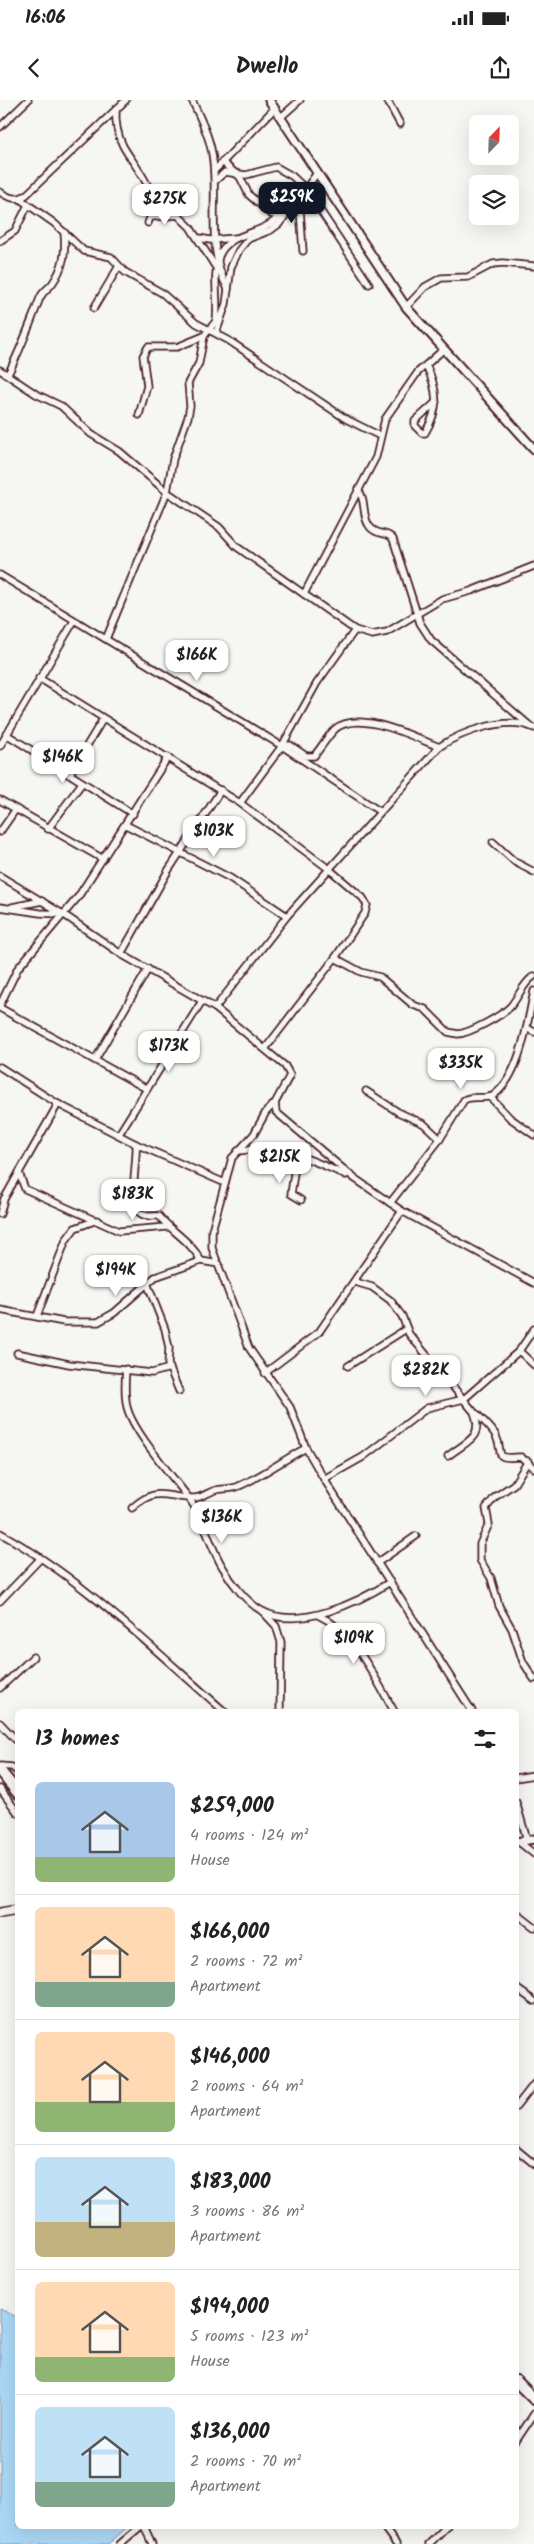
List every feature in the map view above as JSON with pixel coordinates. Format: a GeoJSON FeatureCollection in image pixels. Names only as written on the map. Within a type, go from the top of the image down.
{"type":"FeatureCollection","features":[{"type":"Feature","properties":{"kind":"highway"},"geometry":{"type":"LineString","coordinates":[[0,1771],[15,1789]]}},
{"type":"Feature","properties":{"kind":"highway"},"geometry":{"type":"LineString","coordinates":[[519,2384],[534,2399]]}},
{"type":"Feature","properties":{"kind":"main road"},"geometry":{"type":"LineString","coordinates":[[0,1914],[15,1911]]}},
{"type":"Feature","properties":{"kind":"street"},"geometry":{"type":"LineString","coordinates":[[0,127],[28,100]]}},
{"type":"Feature","properties":{"kind":"street"},"geometry":{"type":"LineString","coordinates":[[20,199],[126,100]]}},
{"type":"Feature","properties":{"kind":"street"},"geometry":{"type":"LineString","coordinates":[[106,639],[167,492],[173,459],[188,417],[190,406],[188,383],[198,363],[204,336],[216,321],[217,315],[214,289],[217,267],[214,171],[209,137],[192,100]]}},
{"type":"Feature","properties":{"kind":"street"},"geometry":{"type":"LineString","coordinates":[[269,100],[406,307],[534,449]]}},
{"type":"Feature","properties":{"kind":"street"},"geometry":{"type":"LineString","coordinates":[[281,117],[300,100]]}},
{"type":"Feature","properties":{"kind":"street"},"geometry":{"type":"LineString","coordinates":[[387,100],[400,124]]}},
{"type":"Feature","properties":{"kind":"street"},"geometry":{"type":"LineString","coordinates":[[214,171],[275,108]]}},
{"type":"Feature","properties":{"kind":"street"},"geometry":{"type":"LineString","coordinates":[[116,109],[117,131],[124,147],[149,188],[199,238],[228,289]]}},
{"type":"Feature","properties":{"kind":"street"},"geometry":{"type":"LineString","coordinates":[[222,162],[237,174],[249,195],[271,214],[279,216]]}},
{"type":"Feature","properties":{"kind":"street"},"geometry":{"type":"LineString","coordinates":[[215,181],[225,172],[246,175],[276,167],[285,170],[306,189],[369,284]]}},
{"type":"Feature","properties":{"kind":"street"},"geometry":{"type":"LineString","coordinates":[[217,267],[224,248],[238,238],[269,225],[306,189],[317,174]]}},
{"type":"Feature","properties":{"kind":"street"},"geometry":{"type":"LineString","coordinates":[[149,188],[153,208],[150,220],[178,215]]}},
{"type":"Feature","properties":{"kind":"street"},"geometry":{"type":"LineString","coordinates":[[0,192],[20,199],[64,232],[84,251],[111,257],[118,266],[162,293],[192,320],[216,333],[346,419],[380,436]]}},
{"type":"Feature","properties":{"kind":"street"},"geometry":{"type":"LineString","coordinates":[[297,197],[304,251]]}},
{"type":"Feature","properties":{"kind":"street"},"geometry":{"type":"LineString","coordinates":[[216,333],[224,311],[231,267],[243,243],[279,224],[297,197]]}},
{"type":"Feature","properties":{"kind":"street"},"geometry":{"type":"LineString","coordinates":[[0,241],[15,232],[28,205]]}},
{"type":"Feature","properties":{"kind":"street"},"geometry":{"type":"LineString","coordinates":[[8,374],[28,332],[43,292],[53,283],[63,261],[66,247],[64,232]]}},
{"type":"Feature","properties":{"kind":"street"},"geometry":{"type":"LineString","coordinates":[[199,238],[215,240],[238,238]]}},
{"type":"Feature","properties":{"kind":"street"},"geometry":{"type":"LineString","coordinates":[[406,307],[425,286],[441,278],[468,277],[493,264],[503,262],[534,266]]}},
{"type":"Feature","properties":{"kind":"street"},"geometry":{"type":"LineString","coordinates":[[94,308],[118,266]]}},
{"type":"Feature","properties":{"kind":"street"},"geometry":{"type":"LineString","coordinates":[[139,415],[147,386],[143,356],[148,347],[177,347],[204,336]]}},
{"type":"Feature","properties":{"kind":"street"},"geometry":{"type":"LineString","coordinates":[[304,594],[376,457],[384,419],[418,372],[443,350]]}},
{"type":"Feature","properties":{"kind":"street"},"geometry":{"type":"LineString","coordinates":[[426,365],[436,387],[436,402],[430,425],[425,433],[422,433],[415,426],[414,421],[436,402]]}},
{"type":"Feature","properties":{"kind":"street"},"geometry":{"type":"LineString","coordinates":[[0,370],[36,394],[61,406],[91,434],[119,451],[167,492],[219,528],[237,547],[355,630],[372,635],[386,632],[442,599],[488,585],[534,566]]}},
{"type":"Feature","properties":{"kind":"street"},"geometry":{"type":"LineString","coordinates":[[358,490],[362,496],[365,516],[370,527],[376,533],[390,535],[393,539],[417,612],[431,640],[532,727]]}},
{"type":"Feature","properties":{"kind":"street"},"geometry":{"type":"LineString","coordinates":[[0,575],[282,746],[380,811]]}},
{"type":"Feature","properties":{"kind":"street"},"geometry":{"type":"LineString","coordinates":[[0,746],[38,678],[74,621]]}},
{"type":"Feature","properties":{"kind":"street"},"geometry":{"type":"LineString","coordinates":[[240,803],[282,746],[317,683],[355,630]]}},
{"type":"Feature","properties":{"kind":"street"},"geometry":{"type":"LineString","coordinates":[[38,678],[221,790],[329,869],[363,898],[367,905],[365,913],[335,958],[265,1049]]}},
{"type":"Feature","properties":{"kind":"street"},"geometry":{"type":"LineString","coordinates":[[69,775],[103,719]]}},
{"type":"Feature","properties":{"kind":"street"},"geometry":{"type":"LineString","coordinates":[[282,746],[290,745],[306,756],[314,756],[337,728],[357,722],[371,723],[438,747]]}},
{"type":"Feature","properties":{"kind":"street"},"geometry":{"type":"LineString","coordinates":[[215,1008],[287,916],[438,747],[464,732],[481,728],[518,725],[532,727]]}},
{"type":"Feature","properties":{"kind":"street"},"geometry":{"type":"LineString","coordinates":[[6,734],[133,814]]}},
{"type":"Feature","properties":{"kind":"street"},"geometry":{"type":"LineString","coordinates":[[147,1089],[0,1006],[18,968],[78,897],[168,757]]}},
{"type":"Feature","properties":{"kind":"street"},"geometry":{"type":"LineString","coordinates":[[48,829],[82,783]]}},
{"type":"Feature","properties":{"kind":"street"},"geometry":{"type":"LineString","coordinates":[[121,954],[180,852],[221,790]]}},
{"type":"Feature","properties":{"kind":"street"},"geometry":{"type":"LineString","coordinates":[[0,800],[103,859]]}},
{"type":"Feature","properties":{"kind":"street"},"geometry":{"type":"LineString","coordinates":[[0,832],[16,809]]}},
{"type":"Feature","properties":{"kind":"street"},"geometry":{"type":"LineString","coordinates":[[126,825],[230,878],[287,916]]}},
{"type":"Feature","properties":{"kind":"street"},"geometry":{"type":"LineString","coordinates":[[493,842],[515,862],[534,872]]}},
{"type":"Feature","properties":{"kind":"street"},"geometry":{"type":"LineString","coordinates":[[0,876],[63,914],[121,954],[215,1008],[285,1066],[290,1075],[275,1103],[266,1112],[254,1134],[232,1158],[211,1238],[212,1248],[219,1264],[237,1322],[249,1348],[290,1407],[306,1448],[324,1479],[471,1709]]}},
{"type":"Feature","properties":{"kind":"street"},"geometry":{"type":"LineString","coordinates":[[0,907],[42,901]]}},
{"type":"Feature","properties":{"kind":"street"},"geometry":{"type":"LineString","coordinates":[[10,907],[40,914],[63,914]]}},
{"type":"Feature","properties":{"kind":"street"},"geometry":{"type":"LineString","coordinates":[[335,958],[361,972],[380,977],[413,1005],[425,1010],[448,1032],[458,1034],[464,1034],[502,1013],[510,1006],[526,982],[534,976]]}},
{"type":"Feature","properties":{"kind":"street"},"geometry":{"type":"LineString","coordinates":[[95,1060],[148,969]]}},
{"type":"Feature","properties":{"kind":"street"},"geometry":{"type":"LineString","coordinates":[[390,1203],[440,1139],[464,1100],[468,1098],[490,1097],[503,1086],[512,1072],[527,1028],[534,991]]}},
{"type":"Feature","properties":{"kind":"street"},"geometry":{"type":"LineString","coordinates":[[119,1134],[202,1001]]}},
{"type":"Feature","properties":{"kind":"street"},"geometry":{"type":"LineString","coordinates":[[527,1028],[534,1032]]}},
{"type":"Feature","properties":{"kind":"street"},"geometry":{"type":"LineString","coordinates":[[0,1067],[58,1104],[136,1144],[225,1183]]}},
{"type":"Feature","properties":{"kind":"street"},"geometry":{"type":"LineString","coordinates":[[366,1091],[398,1112],[424,1124],[440,1139]]}},
{"type":"Feature","properties":{"kind":"street"},"geometry":{"type":"LineString","coordinates":[[490,1097],[510,1118],[534,1135]]}},
{"type":"Feature","properties":{"kind":"street"},"geometry":{"type":"LineString","coordinates":[[275,1103],[280,1116],[354,1178],[402,1211],[534,1283]]}},
{"type":"Feature","properties":{"kind":"street"},"geometry":{"type":"LineString","coordinates":[[0,1214],[2,1203],[58,1104]]}},
{"type":"Feature","properties":{"kind":"street"},"geometry":{"type":"LineString","coordinates":[[136,1144],[133,1198],[135,1206],[144,1215],[159,1216],[167,1228],[182,1236],[201,1261]]}},
{"type":"Feature","properties":{"kind":"street"},"geometry":{"type":"LineString","coordinates":[[238,1151],[261,1147],[297,1154],[354,1178]]}},
{"type":"Feature","properties":{"kind":"street"},"geometry":{"type":"LineString","coordinates":[[297,1154],[291,1176],[291,1194],[301,1200]]}},
{"type":"Feature","properties":{"kind":"street"},"geometry":{"type":"LineString","coordinates":[[19,1172],[26,1189],[122,1232],[167,1228]]}},
{"type":"Feature","properties":{"kind":"street"},"geometry":{"type":"LineString","coordinates":[[265,1373],[314,1338],[355,1282],[402,1211]]}},
{"type":"Feature","properties":{"kind":"street"},"geometry":{"type":"LineString","coordinates":[[37,1316],[66,1240],[80,1225],[97,1220]]}},
{"type":"Feature","properties":{"kind":"street"},"geometry":{"type":"LineString","coordinates":[[0,1310],[64,1322],[98,1322],[114,1313],[147,1282],[170,1271],[201,1261],[219,1264]]}},
{"type":"Feature","properties":{"kind":"street"},"geometry":{"type":"LineString","coordinates":[[147,1282],[164,1329],[170,1368],[179,1391]]}},
{"type":"Feature","properties":{"kind":"street"},"geometry":{"type":"LineString","coordinates":[[355,1282],[372,1287],[390,1300],[402,1316],[406,1329],[474,1412],[496,1434],[499,1451],[503,1457],[508,1459],[521,1457],[534,1468]]}},
{"type":"Feature","properties":{"kind":"street"},"geometry":{"type":"LineString","coordinates":[[348,1366],[406,1329]]}},
{"type":"Feature","properties":{"kind":"street"},"geometry":{"type":"LineString","coordinates":[[324,1479],[363,1456],[427,1408],[464,1399],[519,1351],[534,1329]]}},
{"type":"Feature","properties":{"kind":"street"},"geometry":{"type":"LineString","coordinates":[[519,1351],[534,1365]]}},
{"type":"Feature","properties":{"kind":"street"},"geometry":{"type":"LineString","coordinates":[[17,1353],[68,1364],[157,1373],[170,1368]]}},
{"type":"Feature","properties":{"kind":"street"},"geometry":{"type":"LineString","coordinates":[[126,1369],[125,1394],[131,1417],[188,1498],[222,1568],[238,1589],[263,1612],[279,1632],[280,1709]]}},
{"type":"Feature","properties":{"kind":"street"},"geometry":{"type":"LineString","coordinates":[[448,1456],[476,1434],[479,1425],[474,1412]]}},
{"type":"Feature","properties":{"kind":"street"},"geometry":{"type":"LineString","coordinates":[[132,1508],[147,1497],[156,1494],[170,1494],[188,1498],[200,1497],[216,1490],[239,1486],[271,1470],[306,1448]]}},
{"type":"Feature","properties":{"kind":"street"},"geometry":{"type":"LineString","coordinates":[[528,1462],[514,1484],[495,1497],[486,1508],[490,1524],[480,1544],[480,1560],[491,1578],[499,1606],[512,1629],[523,1662],[534,1679]]}},
{"type":"Feature","properties":{"kind":"street"},"geometry":{"type":"LineString","coordinates":[[0,1533],[32,1551],[40,1559],[67,1577],[222,1709]]}},
{"type":"Feature","properties":{"kind":"street"},"geometry":{"type":"LineString","coordinates":[[377,1563],[416,1536]]}},
{"type":"Feature","properties":{"kind":"street"},"geometry":{"type":"LineString","coordinates":[[0,1601],[40,1559]]}},
{"type":"Feature","properties":{"kind":"street"},"geometry":{"type":"LineString","coordinates":[[263,1612],[286,1618],[318,1615],[361,1598],[390,1582]]}},
{"type":"Feature","properties":{"kind":"street"},"geometry":{"type":"LineString","coordinates":[[318,1615],[342,1630],[393,1709]]}},
{"type":"Feature","properties":{"kind":"street"},"geometry":{"type":"LineString","coordinates":[[0,1688],[33,1657]]}},
{"type":"Feature","properties":{"kind":"street"},"geometry":{"type":"LineString","coordinates":[[0,1723],[15,1739]]}},
{"type":"Feature","properties":{"kind":"street"},"geometry":{"type":"LineString","coordinates":[[0,1766],[12,1767],[15,1770]]}},
{"type":"Feature","properties":{"kind":"street"},"geometry":{"type":"LineString","coordinates":[[519,1777],[534,1774]]}},
{"type":"Feature","properties":{"kind":"street"},"geometry":{"type":"LineString","coordinates":[[0,1789],[15,1809]]}},
{"type":"Feature","properties":{"kind":"street"},"geometry":{"type":"LineString","coordinates":[[519,1810],[530,1839]]}},
{"type":"Feature","properties":{"kind":"street"},"geometry":{"type":"LineString","coordinates":[[519,1843],[534,1854]]}},
{"type":"Feature","properties":{"kind":"street"},"geometry":{"type":"LineString","coordinates":[[519,1916],[534,1927]]}},
{"type":"Feature","properties":{"kind":"street"},"geometry":{"type":"LineString","coordinates":[[519,1990],[534,2001]]}},
{"type":"Feature","properties":{"kind":"street"},"geometry":{"type":"LineString","coordinates":[[519,2104],[534,2084]]}},
{"type":"Feature","properties":{"kind":"street"},"geometry":{"type":"LineString","coordinates":[[519,2152],[534,2164]]}},
{"type":"Feature","properties":{"kind":"street"},"geometry":{"type":"LineString","coordinates":[[519,2436],[534,2414]]}},
{"type":"Feature","properties":{"kind":"street"},"geometry":{"type":"LineString","coordinates":[[120,2544],[139,2529]]}},
{"type":"Feature","properties":{"kind":"street"},"geometry":{"type":"LineString","coordinates":[[144,2529],[152,2544]]}},
{"type":"Feature","properties":{"kind":"street"},"geometry":{"type":"LineString","coordinates":[[385,2529],[396,2544]]}},
{"type":"Feature","properties":{"kind":"street"},"geometry":{"type":"LineString","coordinates":[[429,2544],[444,2529]]}},
{"type":"Feature","properties":{"kind":"water"},"geometry":{"type":"Polygon","coordinates":[[[0,2309],[15,2316],[15,2529],[126,2529],[108,2544],[0,2544],[0,2309]]]}}]}
